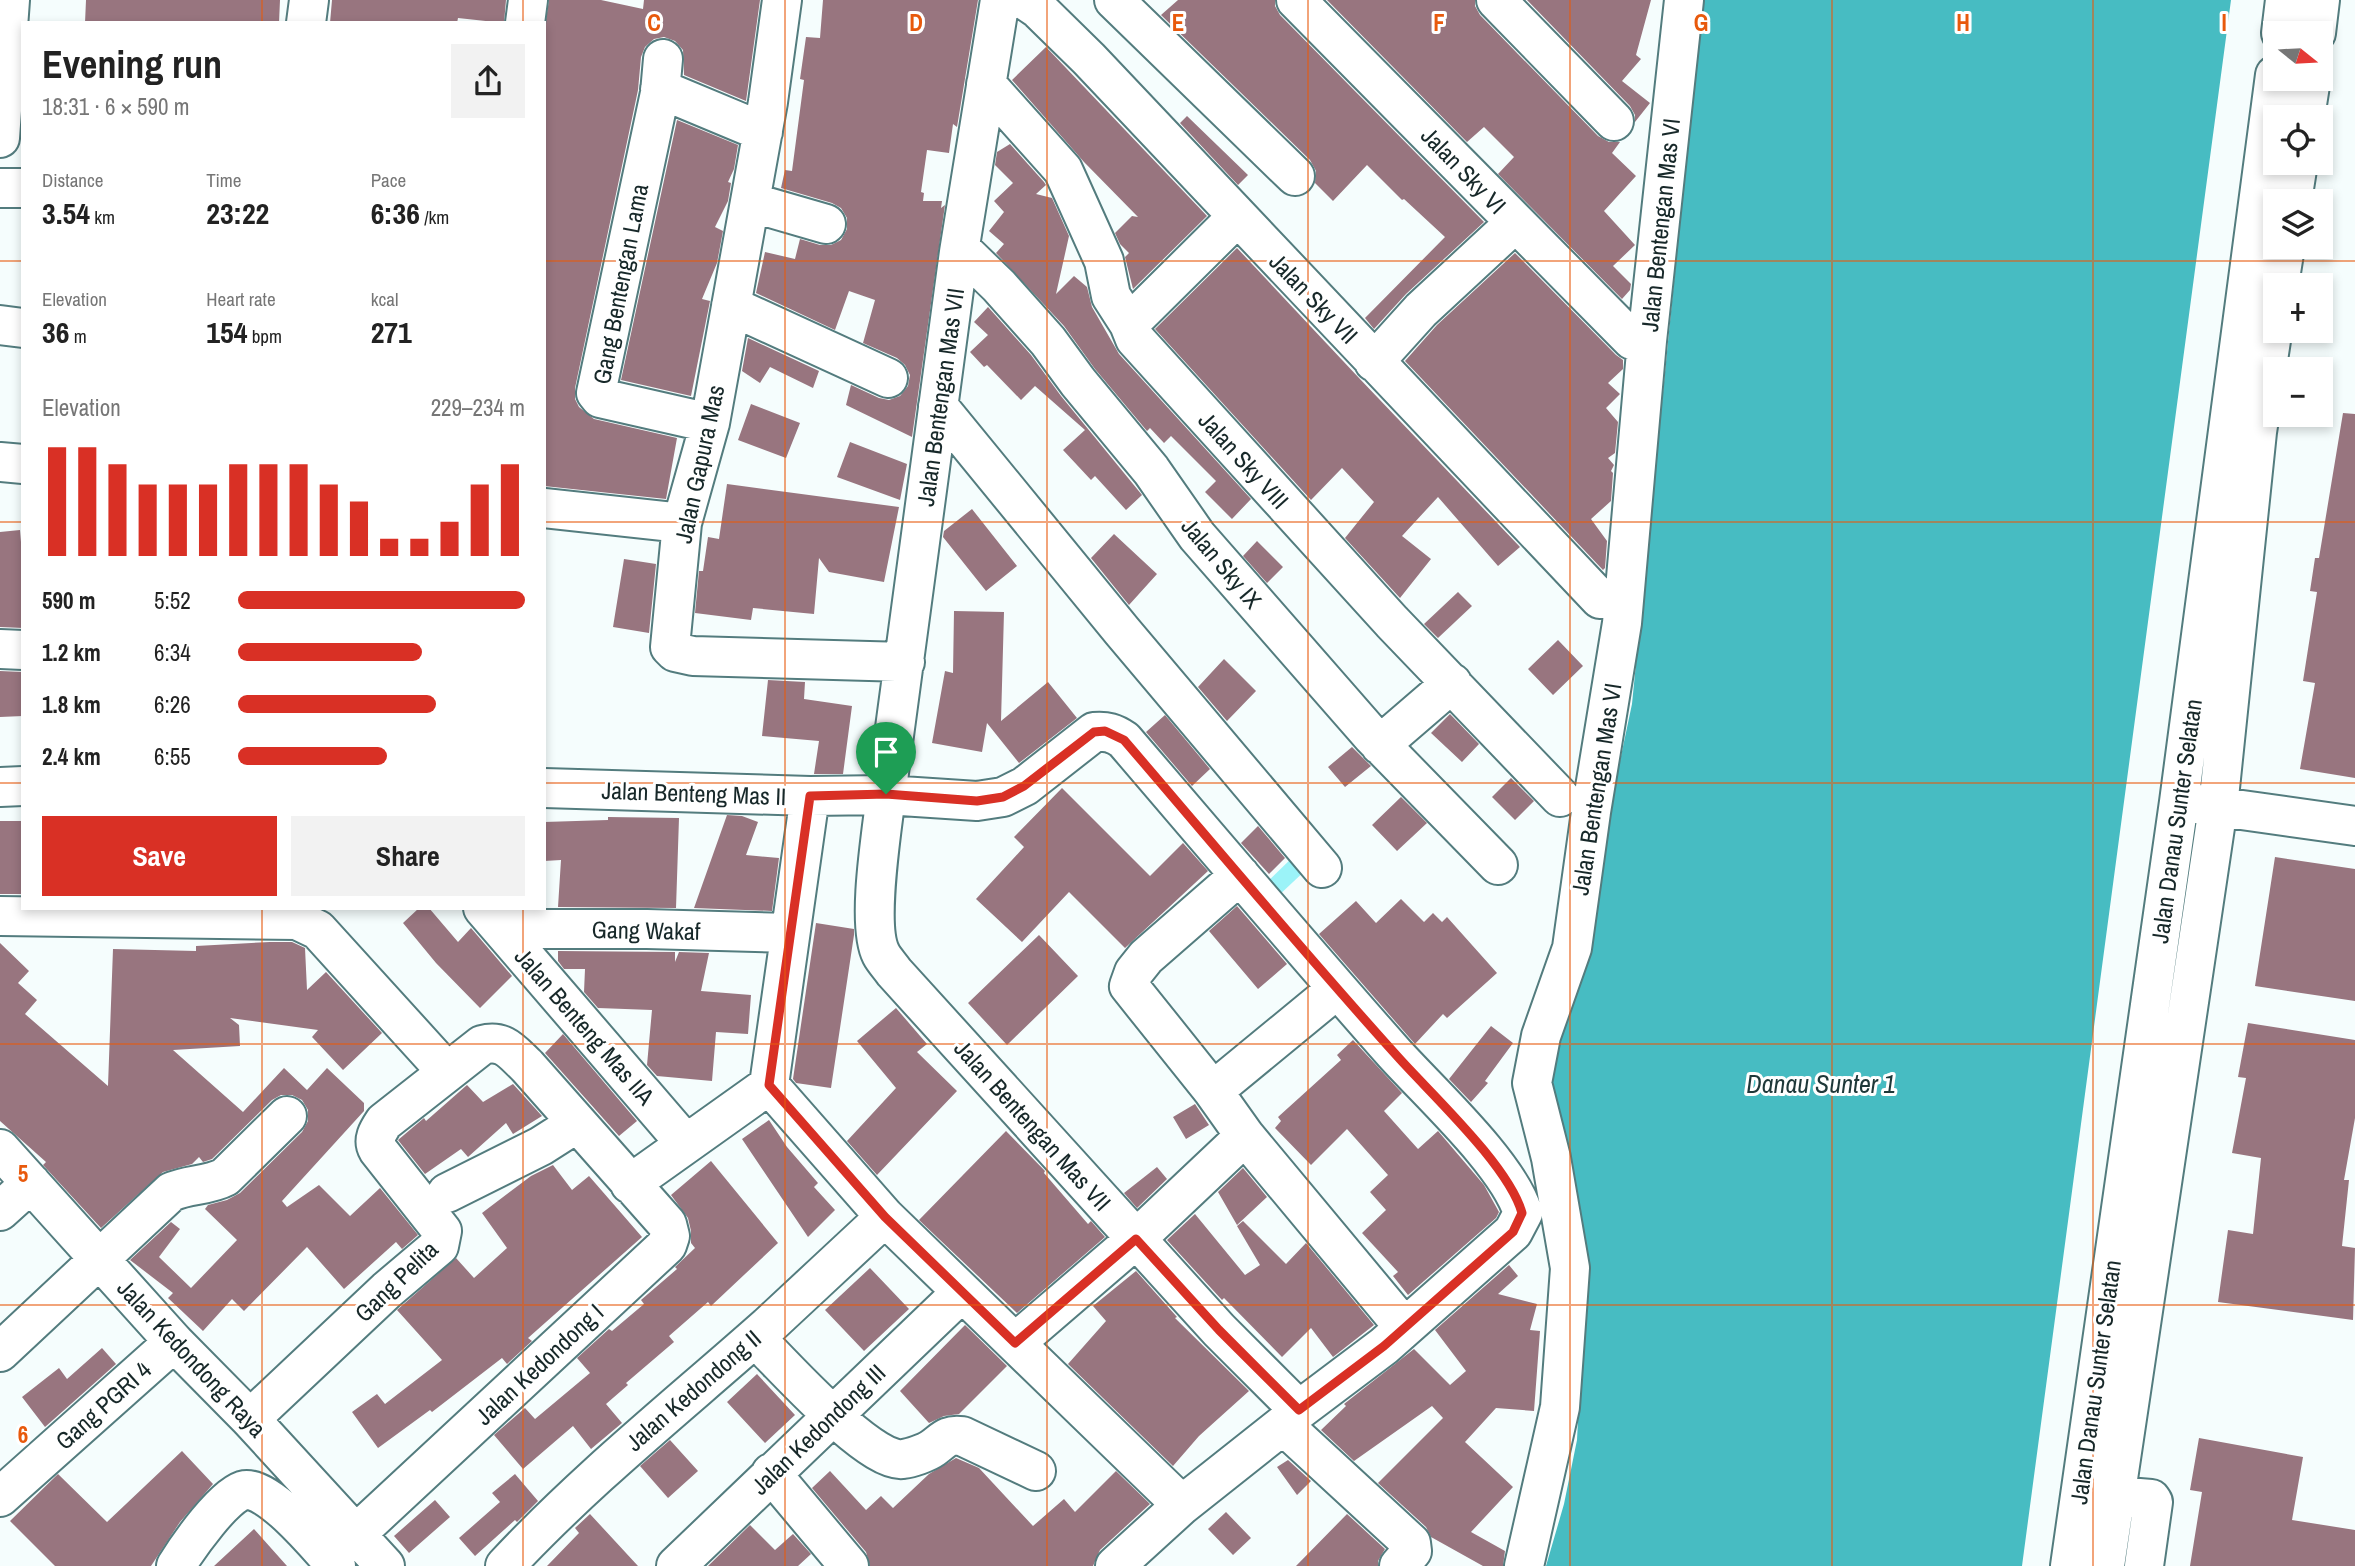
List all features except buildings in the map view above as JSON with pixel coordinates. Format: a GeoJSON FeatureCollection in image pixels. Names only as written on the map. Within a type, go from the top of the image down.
{"type":"FeatureCollection","features":[{"type":"Feature","properties":{"kind":"street"},"geometry":{"type":"LineString","coordinates":[[306,21],[309,0]]}},
{"type":"Feature","properties":{"kind":"street"},"geometry":{"type":"LineString","coordinates":[[525,21],[528,0]]}},
{"type":"Feature","properties":{"kind":"street","name":"Jalan Gapura Mas"},"geometry":{"type":"LineString","coordinates":[[782,0],[762,132],[710,422],[682,523],[670,647],[675,652],[693,656],[905,662]]}},
{"type":"Feature","properties":{"kind":"street","name":"Jalan Bentengan Mas VII"},"geometry":{"type":"LineString","coordinates":[[1000,0],[959,252],[886,794],[875,924],[881,954],[894,972],[1219,1330],[1291,1418],[1411,1543],[1412,1550],[1399,1566]]}},
{"type":"Feature","properties":{"kind":"street"},"geometry":{"type":"LineString","coordinates":[[1114,0],[1295,176]]}},
{"type":"Feature","properties":{"kind":"street","name":"Jalan Sky VI"},"geometry":{"type":"LineString","coordinates":[[1296,0],[1632,340]]}},
{"type":"Feature","properties":{"kind":"street"},"geometry":{"type":"LineString","coordinates":[[1496,0],[1614,121]]}},
{"type":"Feature","properties":{"kind":"street","name":"Jalan Bentengan Mas VI"},"geometry":{"type":"LineString","coordinates":[[1524,1566],[1560,1407],[1570,1268],[1551,1158],[1532,1083],[1541,1036],[1572,948],[1622,623],[1647,341],[1684,0]]}},
{"type":"Feature","properties":{"kind":"street"},"geometry":{"type":"LineString","coordinates":[[2282,21],[2285,0]]}},
{"type":"Feature","properties":{"kind":"street"},"geometry":{"type":"LineString","coordinates":[[2317,21],[2320,0]]}},
{"type":"Feature","properties":{"kind":"street","name":"Jalan Sky VII"},"geometry":{"type":"LineString","coordinates":[[1043,3],[1089,59],[1600,600]]}},
{"type":"Feature","properties":{"kind":"street"},"geometry":{"type":"LineString","coordinates":[[0,138],[13,22]]}},
{"type":"Feature","properties":{"kind":"street","name":"Gang Bentengan Lama"},"geometry":{"type":"LineString","coordinates":[[710,422],[600,398],[596,393],[661,74],[762,132]]}},
{"type":"Feature","properties":{"kind":"street","name":"Jalan Sky VIII"},"geometry":{"type":"LineString","coordinates":[[986,84],[1063,170],[1104,261],[1111,296],[1135,339],[1392,622],[1560,797]]}},
{"type":"Feature","properties":{"kind":"street","name":"Jalan Danau Sunter Selatan"},"geometry":{"type":"LineString","coordinates":[[2070,1566],[2179,802],[2273,91]]}},
{"type":"Feature","properties":{"kind":"street"},"geometry":{"type":"LineString","coordinates":[[0,188],[21,188]]}},
{"type":"Feature","properties":{"kind":"street"},"geometry":{"type":"LineString","coordinates":[[750,202],[826,223]]}},
{"type":"Feature","properties":{"kind":"street"},"geometry":{"type":"LineString","coordinates":[[1129,324],[1237,217]]}},
{"type":"Feature","properties":{"kind":"street"},"geometry":{"type":"LineString","coordinates":[[1374,362],[1421,310],[1515,223]]}},
{"type":"Feature","properties":{"kind":"street","name":"Jalan Sky IX"},"geometry":{"type":"LineString","coordinates":[[959,252],[968,256],[999,286],[1048,341],[1078,382],[1151,470],[1197,536],[1380,745],[1498,865]]}},
{"type":"Feature","properties":{"kind":"street"},"geometry":{"type":"LineString","coordinates":[[731,306],[888,378]]}},
{"type":"Feature","properties":{"kind":"street"},"geometry":{"type":"LineString","coordinates":[[0,325],[21,328]]}},
{"type":"Feature","properties":{"kind":"street","name":"Jalan Danau Sunter Selatan"},"geometry":{"type":"LineString","coordinates":[[2105,1566],[2218,807],[2257,432],[2271,343]]}},
{"type":"Feature","properties":{"kind":"street"},"geometry":{"type":"LineString","coordinates":[[939,400],[970,431]]}},
{"type":"Feature","properties":{"kind":"street"},"geometry":{"type":"LineString","coordinates":[[939,400],[1122,631],[1322,868]]}},
{"type":"Feature","properties":{"kind":"street"},"geometry":{"type":"LineString","coordinates":[[0,462],[21,464]]}},
{"type":"Feature","properties":{"kind":"street"},"geometry":{"type":"LineString","coordinates":[[546,508],[682,523]]}},
{"type":"Feature","properties":{"kind":"street"},"geometry":{"type":"LineString","coordinates":[[0,649],[21,650]]}},
{"type":"Feature","properties":{"kind":"street"},"geometry":{"type":"LineString","coordinates":[[1380,745],[1452,683]]}},
{"type":"Feature","properties":{"kind":"street"},"geometry":{"type":"LineString","coordinates":[[886,794],[977,801],[1003,797],[1024,786],[1094,732],[1105,731],[1124,740],[1337,989],[1486,1153],[1519,1200],[1522,1213],[1513,1232],[1384,1346],[1182,1506],[1115,1566]]}},
{"type":"Feature","properties":{"kind":"street"},"geometry":{"type":"LineString","coordinates":[[0,786],[21,786]]}},
{"type":"Feature","properties":{"kind":"street","name":"Jalan Benteng Mas II"},"geometry":{"type":"LineString","coordinates":[[546,788],[810,796],[886,794]]}},
{"type":"Feature","properties":{"kind":"street"},"geometry":{"type":"LineString","coordinates":[[630,1184],[769,1085],[810,796]]}},
{"type":"Feature","properties":{"kind":"street"},"geometry":{"type":"LineString","coordinates":[[2179,802],[2355,826]]}},
{"type":"Feature","properties":{"kind":"street"},"geometry":{"type":"LineString","coordinates":[[1240,875],[1146,957],[1134,972],[1129,986],[1213,1091],[1245,1136],[1404,1327]]}},
{"type":"Feature","properties":{"kind":"street"},"geometry":{"type":"LineString","coordinates":[[0,916],[306,922],[318,930],[447,1072]]}},
{"type":"Feature","properties":{"kind":"street","name":"Gang Wakaf"},"geometry":{"type":"LineString","coordinates":[[492,919],[647,929],[790,933]]}},
{"type":"Feature","properties":{"kind":"street","name":"Jalan Benteng Mas IIA"},"geometry":{"type":"LineString","coordinates":[[492,919],[687,1144]]}},
{"type":"Feature","properties":{"kind":"street"},"geometry":{"type":"LineString","coordinates":[[1213,1091],[1337,989]]}},
{"type":"Feature","properties":{"kind":"street","name":"Jalan Kedondong I"},"geometry":{"type":"LineString","coordinates":[[356,1534],[667,1245],[670,1236],[667,1224],[527,1066],[504,1045],[493,1042],[482,1045],[447,1072]]}},
{"type":"Feature","properties":{"kind":"street","name":"Gang Pelita"},"geometry":{"type":"LineString","coordinates":[[250,1419],[387,1290],[439,1246],[442,1231],[437,1223],[374,1144],[384,1122],[447,1072]]}},
{"type":"Feature","properties":{"kind":"street"},"geometry":{"type":"LineString","coordinates":[[769,1085],[885,1217],[1182,1506]]}},
{"type":"Feature","properties":{"kind":"street"},"geometry":{"type":"LineString","coordinates":[[0,1352],[171,1192],[225,1177],[287,1116]]}},
{"type":"Feature","properties":{"kind":"street"},"geometry":{"type":"LineString","coordinates":[[447,1193],[541,1146],[577,1123]]}},
{"type":"Feature","properties":{"kind":"street"},"geometry":{"type":"LineString","coordinates":[[1015,1343],[1136,1239],[1245,1136]]}},
{"type":"Feature","properties":{"kind":"street","name":"Jalan Kedondong Raya"},"geometry":{"type":"LineString","coordinates":[[0,1149],[174,1342],[250,1419],[385,1566]]}},
{"type":"Feature","properties":{"kind":"street"},"geometry":{"type":"LineString","coordinates":[[0,1211],[31,1183]]}},
{"type":"Feature","properties":{"kind":"street","name":"Jalan Kedondong II"},"geometry":{"type":"LineString","coordinates":[[505,1566],[540,1528],[624,1450],[767,1326],[885,1217]]}},
{"type":"Feature","properties":{"kind":"street","name":"Jalan Kedondong III"},"geometry":{"type":"LineString","coordinates":[[679,1565],[771,1473],[962,1292]]}},
{"type":"Feature","properties":{"kind":"street","name":"Gang PGRI 4"},"geometry":{"type":"LineString","coordinates":[[0,1497],[174,1342]]}},
{"type":"Feature","properties":{"kind":"street"},"geometry":{"type":"LineString","coordinates":[[769,1352],[832,1415],[889,1457],[901,1460],[932,1450],[945,1437],[961,1436],[1036,1471]]}},
{"type":"Feature","properties":{"kind":"street"},"geometry":{"type":"LineString","coordinates":[[771,1473],[849,1566]]}},
{"type":"Feature","properties":{"kind":"street"},"geometry":{"type":"LineString","coordinates":[[176,1566],[199,1534],[236,1493],[252,1490],[270,1500],[307,1533],[336,1566]]}},
{"type":"Feature","properties":{"kind":"street"},"geometry":{"type":"LineString","coordinates":[[2115,1496],[2151,1499],[2153,1502],[2144,1566]]}},
{"type":"Feature","properties":{"kind":"shaded area"},"geometry":{"type":"Polygon","coordinates":[[[1296,854],[1309,867],[1276,898],[1264,885],[1296,854]]]}},
{"type":"Feature","properties":{"kind":"water","name":"Danau Sunter 1"},"geometry":{"type":"Polygon","coordinates":[[[1702,0],[2231,0],[2022,1566],[1546,1566],[1564,1504],[1577,1440],[1588,1268],[1552,1083],[1632,704],[1702,0]]]}},
{"type":"Feature","properties":{"kind":"route"},"geometry":{"type":"LineString","coordinates":[[1105,731],[1124,740],[1303,951],[1486,1153],[1519,1200],[1522,1213],[1513,1232],[1384,1346],[1299,1410],[1219,1330],[1136,1239],[1015,1343],[885,1217],[769,1085],[810,796],[886,794],[977,801],[1003,797],[1024,786],[1094,732],[1105,731]]}}]}
